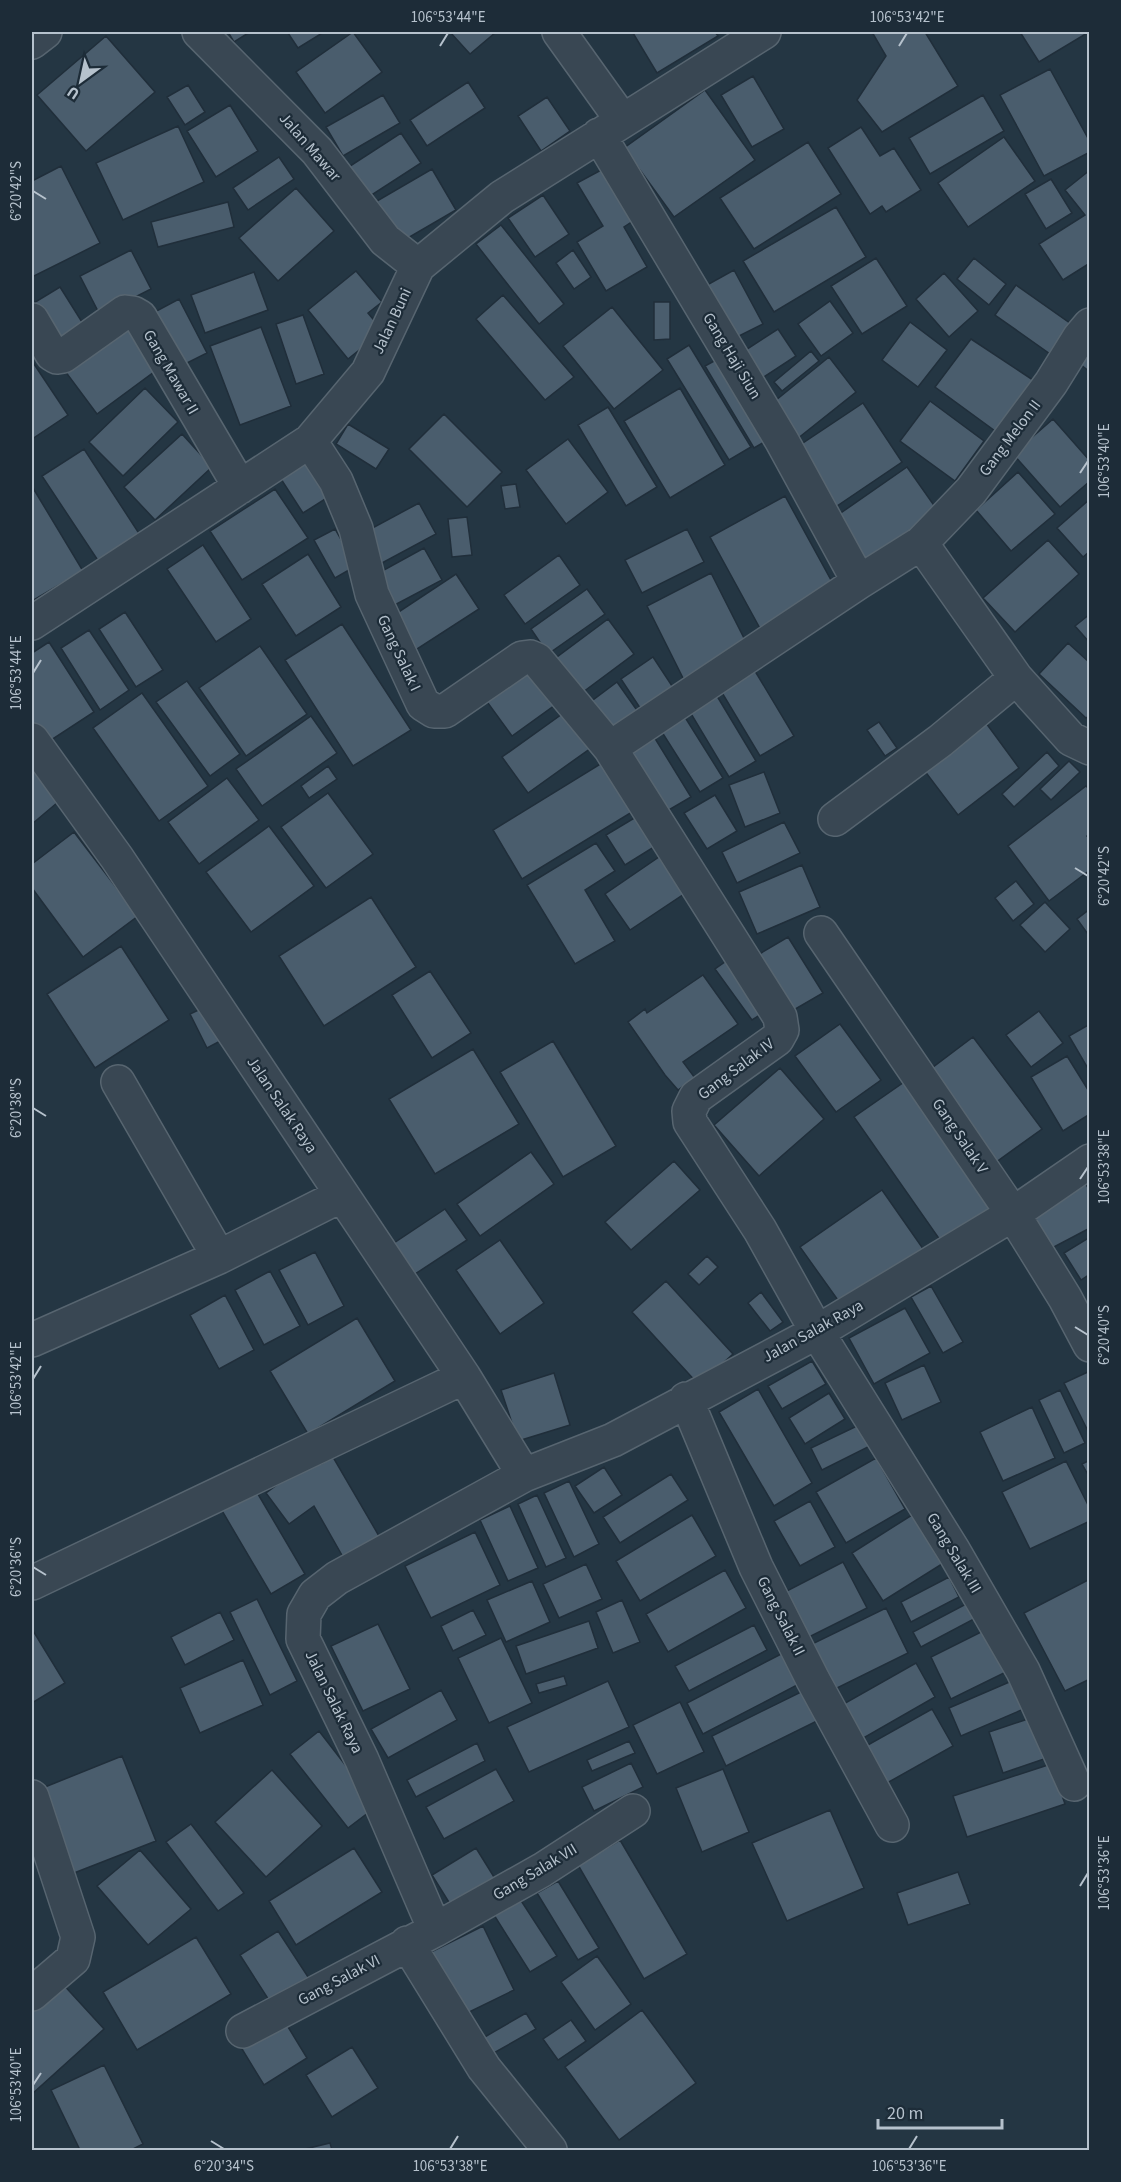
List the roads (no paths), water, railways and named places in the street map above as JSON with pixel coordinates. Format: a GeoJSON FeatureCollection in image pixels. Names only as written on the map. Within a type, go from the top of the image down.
{"type":"FeatureCollection","features":[{"type":"Feature","properties":{"kind":"street"},"geometry":{"type":"LineString","coordinates":[[32,42],[45,32]]}},
{"type":"Feature","properties":{"kind":"street","name":"Jalan Mawar"},"geometry":{"type":"LineString","coordinates":[[199,32],[317,151],[385,240],[418,266]]}},
{"type":"Feature","properties":{"kind":"street","name":"Gang Haji Siun"},"geometry":{"type":"LineString","coordinates":[[559,32],[859,582]]}},
{"type":"Feature","properties":{"kind":"street","name":"Jalan Buni"},"geometry":{"type":"LineString","coordinates":[[32,623],[310,441],[368,372],[418,266],[502,197],[764,32]]}},
{"type":"Feature","properties":{"kind":"street","name":"Gang Mawar II"},"geometry":{"type":"LineString","coordinates":[[32,320],[52,354],[57,357],[63,356],[125,312],[140,317],[240,487]]}},
{"type":"Feature","properties":{"kind":"street","name":"Gang Melon II"},"geometry":{"type":"LineString","coordinates":[[610,748],[921,543],[971,491],[1051,383],[1089,325]]}},
{"type":"Feature","properties":{"kind":"street","name":"Gang Salak I"},"geometry":{"type":"LineString","coordinates":[[310,441],[336,481],[356,529],[372,594],[423,704],[434,711],[445,711],[522,658],[530,657],[537,660],[610,748]]}},
{"type":"Feature","properties":{"kind":"street"},"geometry":{"type":"LineString","coordinates":[[921,543],[1016,678],[1071,739],[1089,748]]}},
{"type":"Feature","properties":{"kind":"street"},"geometry":{"type":"LineString","coordinates":[[835,819],[940,741],[1016,678]]}},
{"type":"Feature","properties":{"kind":"street","name":"Jalan Salak Raya"},"geometry":{"type":"LineString","coordinates":[[32,740],[117,858],[464,1377],[524,1475]]}},
{"type":"Feature","properties":{"kind":"street","name":"Gang Salak IV"},"geometry":{"type":"LineString","coordinates":[[610,748],[780,1017],[783,1030],[777,1039],[696,1097],[689,1112],[690,1122],[760,1230],[817,1332]]}},
{"type":"Feature","properties":{"kind":"street","name":"Gang Salak V"},"geometry":{"type":"LineString","coordinates":[[821,933],[1013,1214],[1065,1298],[1089,1345]]}},
{"type":"Feature","properties":{"kind":"street"},"geometry":{"type":"LineString","coordinates":[[118,1082],[219,1257]]}},
{"type":"Feature","properties":{"kind":"street","name":"Jalan Salak Raya"},"geometry":{"type":"LineString","coordinates":[[550,2151],[484,2068],[421,1937],[363,1760],[303,1639],[304,1614],[315,1595],[337,1578],[524,1475],[613,1440],[686,1399],[817,1332],[1013,1214],[1089,1161]]}},
{"type":"Feature","properties":{"kind":"street"},"geometry":{"type":"LineString","coordinates":[[32,1340],[219,1257],[342,1195]]}},
{"type":"Feature","properties":{"kind":"street","name":"Gang Salak III"},"geometry":{"type":"LineString","coordinates":[[817,1332],[953,1550],[1023,1671],[1074,1784]]}},
{"type":"Feature","properties":{"kind":"street"},"geometry":{"type":"LineString","coordinates":[[32,1583],[464,1377]]}},
{"type":"Feature","properties":{"kind":"street","name":"Gang Salak II"},"geometry":{"type":"LineString","coordinates":[[686,1399],[756,1567],[813,1680],[892,1825]]}},
{"type":"Feature","properties":{"kind":"street"},"geometry":{"type":"LineString","coordinates":[[32,1797],[78,1937],[74,1959],[32,1994]]}},
{"type":"Feature","properties":{"kind":"street","name":"Gang Salak VII"},"geometry":{"type":"LineString","coordinates":[[421,1937],[542,1870],[633,1811]]}},
{"type":"Feature","properties":{"kind":"street","name":"Gang Salak VI"},"geometry":{"type":"LineString","coordinates":[[243,2031],[421,1937]]}}]}
